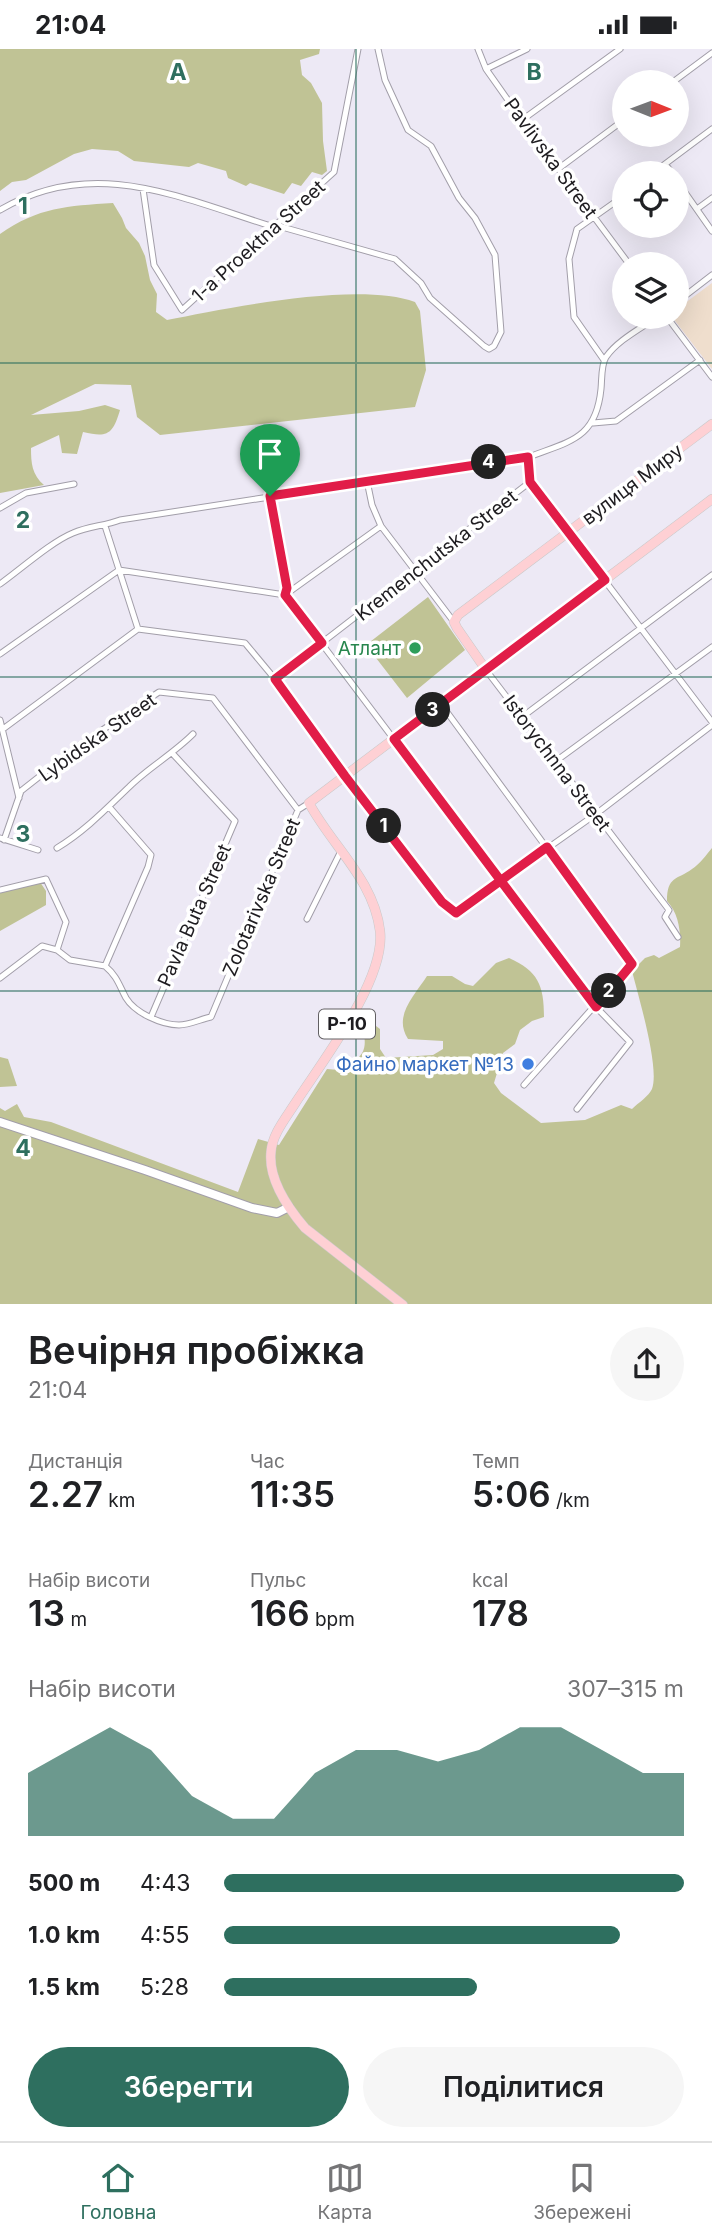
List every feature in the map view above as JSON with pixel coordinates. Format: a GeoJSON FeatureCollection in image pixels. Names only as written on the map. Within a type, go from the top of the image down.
{"type":"FeatureCollection","features":[{"type":"Feature","properties":{"kind":"main road","name":"вулиця Миру"},"geometry":{"type":"LineString","coordinates":[[454,622],[458,615],[712,424]]}},
{"type":"Feature","properties":{"kind":"main road","name":"Zolotarivska Street"},"geometry":{"type":"LineString","coordinates":[[309,803],[712,499]]}},
{"type":"Feature","properties":{"kind":"main road","name":"Istorychnna Street"},"geometry":{"type":"LineString","coordinates":[[454,622],[486,670]]}},
{"type":"Feature","properties":{"kind":"main road","name":"Р-10"},"geometry":{"type":"LineString","coordinates":[[309,803],[360,876],[372,898],[378,916],[381,946],[373,979],[284,1121],[272,1146],[272,1172],[295,1217],[316,1237],[403,1304]]}},
{"type":"Feature","properties":{"kind":"street","name":"1-a Proektna Street"},"geometry":{"type":"LineString","coordinates":[[144,188],[154,265],[182,310],[334,172],[358,49]]}},
{"type":"Feature","properties":{"kind":"street"},"geometry":{"type":"LineString","coordinates":[[0,210],[25,195],[83,183],[123,183],[144,188],[396,259],[421,283],[430,298],[489,348],[494,346],[500,332],[495,255],[475,218],[459,198],[431,146],[408,130],[385,80],[378,49]]}},
{"type":"Feature","properties":{"kind":"street","name":"Pavlivska Street"},"geometry":{"type":"LineString","coordinates":[[478,49],[486,69],[620,252]]}},
{"type":"Feature","properties":{"kind":"street"},"geometry":{"type":"LineString","coordinates":[[486,69],[527,49]]}},
{"type":"Feature","properties":{"kind":"street"},"geometry":{"type":"LineString","coordinates":[[522,120],[620,49]]}},
{"type":"Feature","properties":{"kind":"street"},"geometry":{"type":"LineString","coordinates":[[689,70],[712,53]]}},
{"type":"Feature","properties":{"kind":"street"},"geometry":{"type":"LineString","coordinates":[[558,169],[612,129]]}},
{"type":"Feature","properties":{"kind":"street"},"geometry":{"type":"LineString","coordinates":[[669,161],[712,129]]}},
{"type":"Feature","properties":{"kind":"street"},"geometry":{"type":"LineString","coordinates":[[689,198],[712,231]]}},
{"type":"Feature","properties":{"kind":"street"},"geometry":{"type":"LineString","coordinates":[[697,209],[712,198]]}},
{"type":"Feature","properties":{"kind":"street"},"geometry":{"type":"LineString","coordinates":[[604,360],[574,317],[569,259],[577,229],[612,205]]}},
{"type":"Feature","properties":{"kind":"street"},"geometry":{"type":"LineString","coordinates":[[689,293],[712,275]]}},
{"type":"Feature","properties":{"kind":"street"},"geometry":{"type":"LineString","coordinates":[[0,584],[70,534],[97,524],[105,526],[120,520],[528,457],[570,441],[593,423],[599,406],[604,360],[616,346],[640,329]]}},
{"type":"Feature","properties":{"kind":"street"},"geometry":{"type":"LineString","coordinates":[[676,329],[712,377]]}},
{"type":"Feature","properties":{"kind":"street"},"geometry":{"type":"LineString","coordinates":[[593,423],[616,421],[700,360]]}},
{"type":"Feature","properties":{"kind":"street"},"geometry":{"type":"LineString","coordinates":[[3,729],[138,629],[245,643],[442,902],[456,913],[596,814],[712,724],[530,482],[528,457]]}},
{"type":"Feature","properties":{"kind":"street","name":"Istorychnna Street"},"geometry":{"type":"LineString","coordinates":[[367,481],[372,505],[381,526],[454,622]]}},
{"type":"Feature","properties":{"kind":"street","name":"Kremenchutska Street"},"geometry":{"type":"LineString","coordinates":[[275,679],[530,482]]}},
{"type":"Feature","properties":{"kind":"street"},"geometry":{"type":"LineString","coordinates":[[0,508],[26,493],[74,484]]}},
{"type":"Feature","properties":{"kind":"street"},"geometry":{"type":"LineString","coordinates":[[270,496],[287,588],[285,595]]}},
{"type":"Feature","properties":{"kind":"street"},"geometry":{"type":"LineString","coordinates":[[105,526],[138,629]]}},
{"type":"Feature","properties":{"kind":"street"},"geometry":{"type":"LineString","coordinates":[[285,595],[381,526]]}},
{"type":"Feature","properties":{"kind":"street"},"geometry":{"type":"LineString","coordinates":[[0,654],[119,570],[285,595],[596,1007],[630,1042],[577,1109]]}},
{"type":"Feature","properties":{"kind":"street"},"geometry":{"type":"LineString","coordinates":[[522,717],[712,575]]}},
{"type":"Feature","properties":{"kind":"street"},"geometry":{"type":"LineString","coordinates":[[556,761],[712,647]]}},
{"type":"Feature","properties":{"kind":"street","name":"Istorychnna Street"},"geometry":{"type":"LineString","coordinates":[[486,670],[669,910],[665,917],[678,937]]}},
{"type":"Feature","properties":{"kind":"street","name":"Lybidska Street"},"geometry":{"type":"LineString","coordinates":[[2,839],[21,791],[77,747],[159,692],[213,698],[298,810]]}},
{"type":"Feature","properties":{"kind":"street"},"geometry":{"type":"LineString","coordinates":[[441,704],[632,964],[524,1085]]}},
{"type":"Feature","properties":{"kind":"street"},"geometry":{"type":"LineString","coordinates":[[0,720],[19,798]]}},
{"type":"Feature","properties":{"kind":"street"},"geometry":{"type":"LineString","coordinates":[[57,848],[74,838],[110,808],[130,785],[173,754],[193,734]]}},
{"type":"Feature","properties":{"kind":"street","name":"Pavla Buta Street"},"geometry":{"type":"LineString","coordinates":[[151,1017],[235,821],[173,754]]}},
{"type":"Feature","properties":{"kind":"street","name":"Zolotarivska Street"},"geometry":{"type":"LineString","coordinates":[[151,1017],[164,1023],[181,1025],[211,1017],[298,810],[309,803]]}},
{"type":"Feature","properties":{"kind":"street"},"geometry":{"type":"LineString","coordinates":[[105,966],[151,855],[110,808]]}},
{"type":"Feature","properties":{"kind":"street"},"geometry":{"type":"LineString","coordinates":[[2,839],[38,850]]}},
{"type":"Feature","properties":{"kind":"street"},"geometry":{"type":"LineString","coordinates":[[307,919],[341,851]]}},
{"type":"Feature","properties":{"kind":"street"},"geometry":{"type":"LineString","coordinates":[[0,890],[46,879],[66,922],[57,950]]}},
{"type":"Feature","properties":{"kind":"street"},"geometry":{"type":"LineString","coordinates":[[0,978],[42,946],[57,950],[70,960],[105,966],[116,975],[127,1000],[151,1017]]}},
{"type":"Feature","properties":{"kind":"street"},"geometry":{"type":"LineString","coordinates":[[0,1122],[251,1208],[277,1213],[289,1207]]}},
{"type":"Feature","properties":{"kind":"shaded area"},"geometry":{"type":"Polygon","coordinates":[[[712,283],[712,369],[681,329],[689,329],[689,300],[712,283]]]}},
{"type":"Feature","properties":{"kind":"green space"},"geometry":{"type":"Polygon","coordinates":[[[0,49],[320,49],[319,54],[300,60],[302,75],[311,83],[322,103],[327,171],[322,175],[312,172],[301,186],[292,183],[284,194],[250,183],[246,186],[228,178],[226,171],[198,163],[189,167],[134,161],[118,151],[92,149],[74,154],[26,180],[12,182],[0,191],[0,49]]]}},
{"type":"Feature","properties":{"kind":"green space"},"geometry":{"type":"Polygon","coordinates":[[[113,203],[145,256],[150,280],[157,294],[156,312],[167,320],[257,303],[328,295],[390,296],[415,302],[420,311],[426,370],[415,407],[160,435],[137,417],[131,385],[95,384],[31,415],[79,411],[105,405],[120,410],[112,429],[104,434],[83,432],[77,454],[62,453],[59,435],[31,448],[33,468],[44,485],[0,493],[0,234],[28,218],[54,209],[113,203]]]}},
{"type":"Feature","properties":{"kind":"green space","name":"Атлант"},"geometry":{"type":"Polygon","coordinates":[[[428,597],[465,650],[407,698],[366,645],[428,597]]]}},
{"type":"Feature","properties":{"kind":"green space"},"geometry":{"type":"Polygon","coordinates":[[[712,848],[712,1304],[0,1304],[0,1108],[5,1111],[17,1104],[24,1117],[51,1122],[238,1192],[258,1139],[279,1145],[327,1069],[339,1070],[362,1053],[364,1034],[376,1026],[380,1029],[380,1049],[386,1058],[433,1055],[443,1049],[443,1041],[408,1039],[404,1031],[407,1006],[427,976],[452,976],[473,986],[496,963],[509,958],[533,974],[541,988],[544,1017],[532,1021],[520,1030],[515,1044],[503,1053],[494,1083],[501,1093],[541,1123],[585,1120],[621,1105],[632,1109],[651,1092],[654,1079],[647,1031],[632,971],[645,958],[654,955],[659,958],[680,947],[678,922],[667,901],[667,893],[674,880],[698,865],[712,848]]]}},
{"type":"Feature","properties":{"kind":"green space"},"geometry":{"type":"Polygon","coordinates":[[[38,879],[46,891],[46,905],[0,931],[0,891],[38,879]]]}},
{"type":"Feature","properties":{"kind":"green space"},"geometry":{"type":"Polygon","coordinates":[[[0,1057],[8,1059],[17,1086],[0,1087],[0,1057]]]}},
{"type":"Feature","properties":{"kind":"place","name":"Атлант"},"geometry":{"type":"Point","coordinates":[415,648]}},
{"type":"Feature","properties":{"kind":"place","name":"Файно маркет №13"},"geometry":{"type":"Point","coordinates":[528,1064]}},
{"type":"Feature","properties":{"kind":"route"},"geometry":{"type":"LineString","coordinates":[[270,496],[287,588],[285,595],[322,643],[275,679],[345,776],[442,902],[456,913],[500,880],[547,847],[632,964],[596,1007],[500,880],[394,739],[605,580],[530,482],[528,457],[270,496]]}}]}
